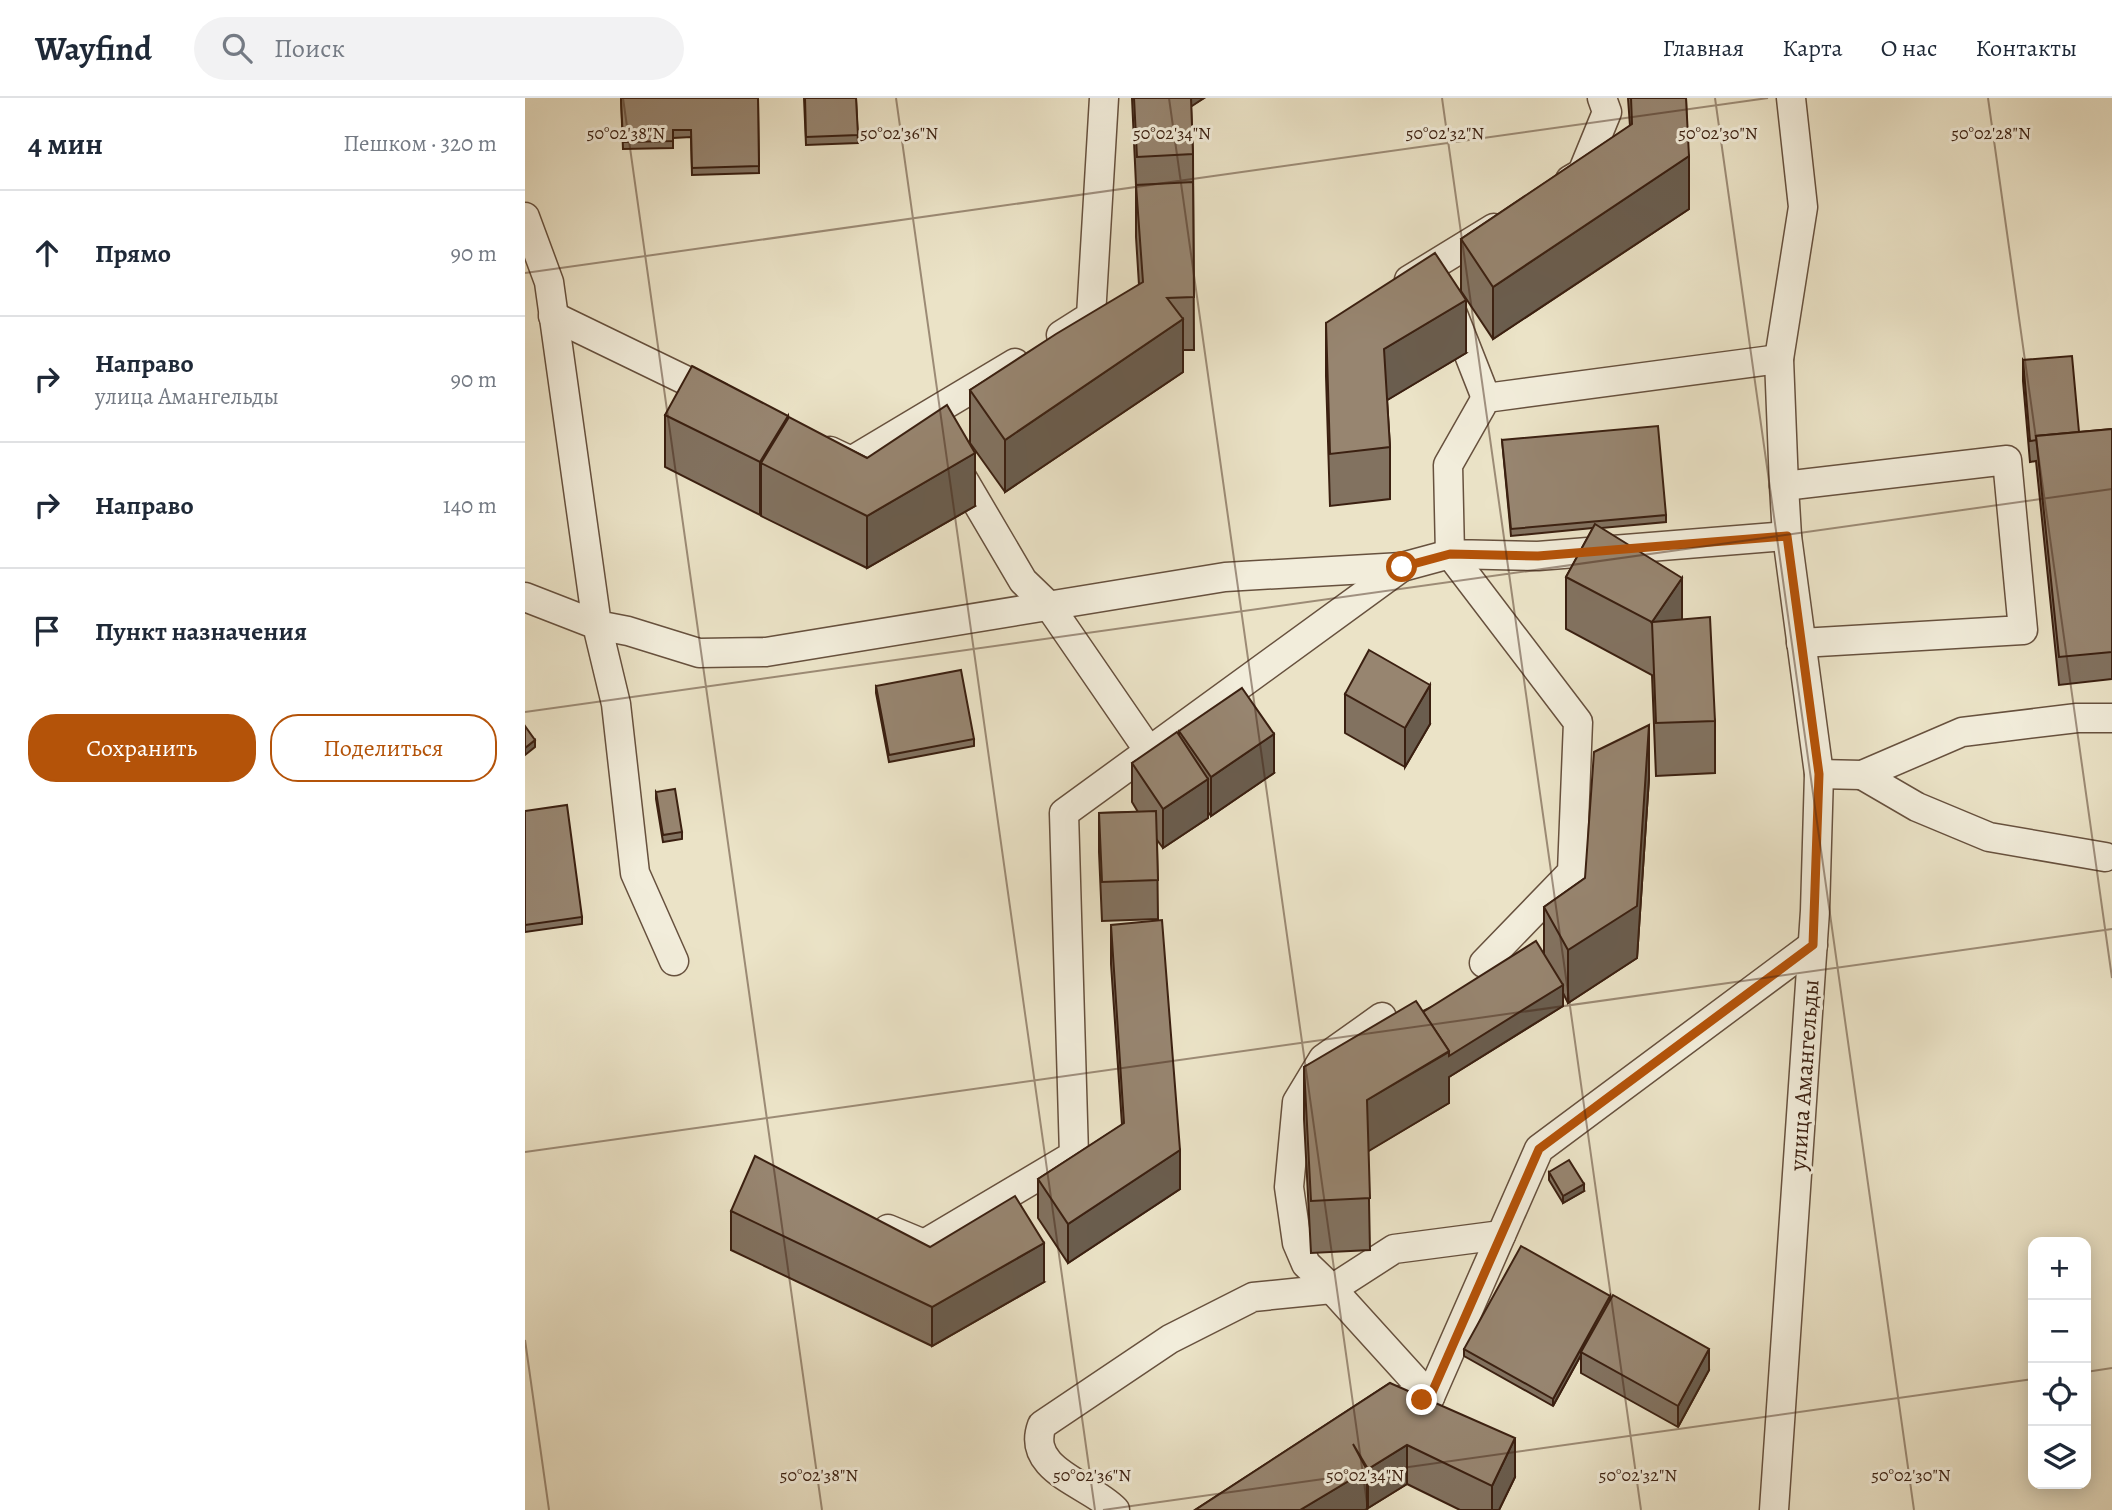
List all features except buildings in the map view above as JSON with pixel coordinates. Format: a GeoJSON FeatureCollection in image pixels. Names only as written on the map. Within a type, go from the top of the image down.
{"type":"FeatureCollection","features":[{"type":"Feature","properties":{"kind":"street"},"geometry":{"type":"LineString","coordinates":[[802,437],[851,461],[1091,316],[1104,98]]}},
{"type":"Feature","properties":{"kind":"street"},"geometry":{"type":"LineString","coordinates":[[1548,194],[1582,173],[1607,112],[1602,98]]}},
{"type":"Feature","properties":{"kind":"street","name":"улица Амангельды"},"geometry":{"type":"LineString","coordinates":[[1774,1510],[1813,945],[1819,774],[1787,536],[1784,485],[1779,359],[1803,207],[1791,98]]}},
{"type":"Feature","properties":{"kind":"street"},"geometry":{"type":"LineString","coordinates":[[1390,292],[1514,215]]}},
{"type":"Feature","properties":{"kind":"street"},"geometry":{"type":"LineString","coordinates":[[525,217],[549,282],[597,625],[616,704],[635,873],[674,961]]}},
{"type":"Feature","properties":{"kind":"street"},"geometry":{"type":"LineString","coordinates":[[1434,265],[1486,398]]}},
{"type":"Feature","properties":{"kind":"street"},"geometry":{"type":"LineString","coordinates":[[553,316],[740,407]]}},
{"type":"Feature","properties":{"kind":"street"},"geometry":{"type":"LineString","coordinates":[[1486,398],[1779,359]]}},
{"type":"Feature","properties":{"kind":"street"},"geometry":{"type":"LineString","coordinates":[[1484,962],[1572,872],[1579,722],[1450,554],[1448,465],[1486,398]]}},
{"type":"Feature","properties":{"kind":"street"},"geometry":{"type":"LineString","coordinates":[[926,416],[1023,580],[1050,607],[1149,751]]}},
{"type":"Feature","properties":{"kind":"street"},"geometry":{"type":"LineString","coordinates":[[1784,485],[2007,460],[2023,631],[1801,643]]}},
{"type":"Feature","properties":{"kind":"street"},"geometry":{"type":"LineString","coordinates":[[525,597],[597,625],[628,631],[699,653],[766,652],[1225,577],[1402,567],[1450,554],[1538,556],[1787,536]]}},
{"type":"Feature","properties":{"kind":"street"},"geometry":{"type":"LineString","coordinates":[[862,1219],[923,1244],[1074,1155],[1064,813],[1402,567]]}},
{"type":"Feature","properties":{"kind":"street"},"geometry":{"type":"LineString","coordinates":[[1819,774],[1862,775],[1962,732],[2077,718],[2112,718]]}},
{"type":"Feature","properties":{"kind":"street"},"geometry":{"type":"LineString","coordinates":[[1862,775],[1917,807],[1989,837],[2105,858]]}},
{"type":"Feature","properties":{"kind":"street"},"geometry":{"type":"LineString","coordinates":[[1430,1397],[1539,1149],[1813,945]]}},
{"type":"Feature","properties":{"kind":"street"},"geometry":{"type":"LineString","coordinates":[[1382,1017],[1323,1059],[1297,1102],[1290,1187],[1297,1242],[1306,1264],[1430,1397]]}},
{"type":"Feature","properties":{"kind":"street"},"geometry":{"type":"LineString","coordinates":[[1115,1510],[1055,1470],[1040,1450],[1038,1435],[1042,1425],[1170,1339],[1253,1297],[1332,1289],[1394,1248],[1501,1236]]}},
{"type":"Feature","properties":{"kind":"street"},"geometry":{"type":"LineString","coordinates":[[1367,1405],[1430,1397]]}},
{"type":"Feature","properties":{"kind":"route"},"geometry":{"type":"LineString","coordinates":[[1402,567],[1450,554],[1538,556],[1787,536],[1819,774],[1813,945],[1539,1149],[1430,1397],[1422,1400]]}}]}
